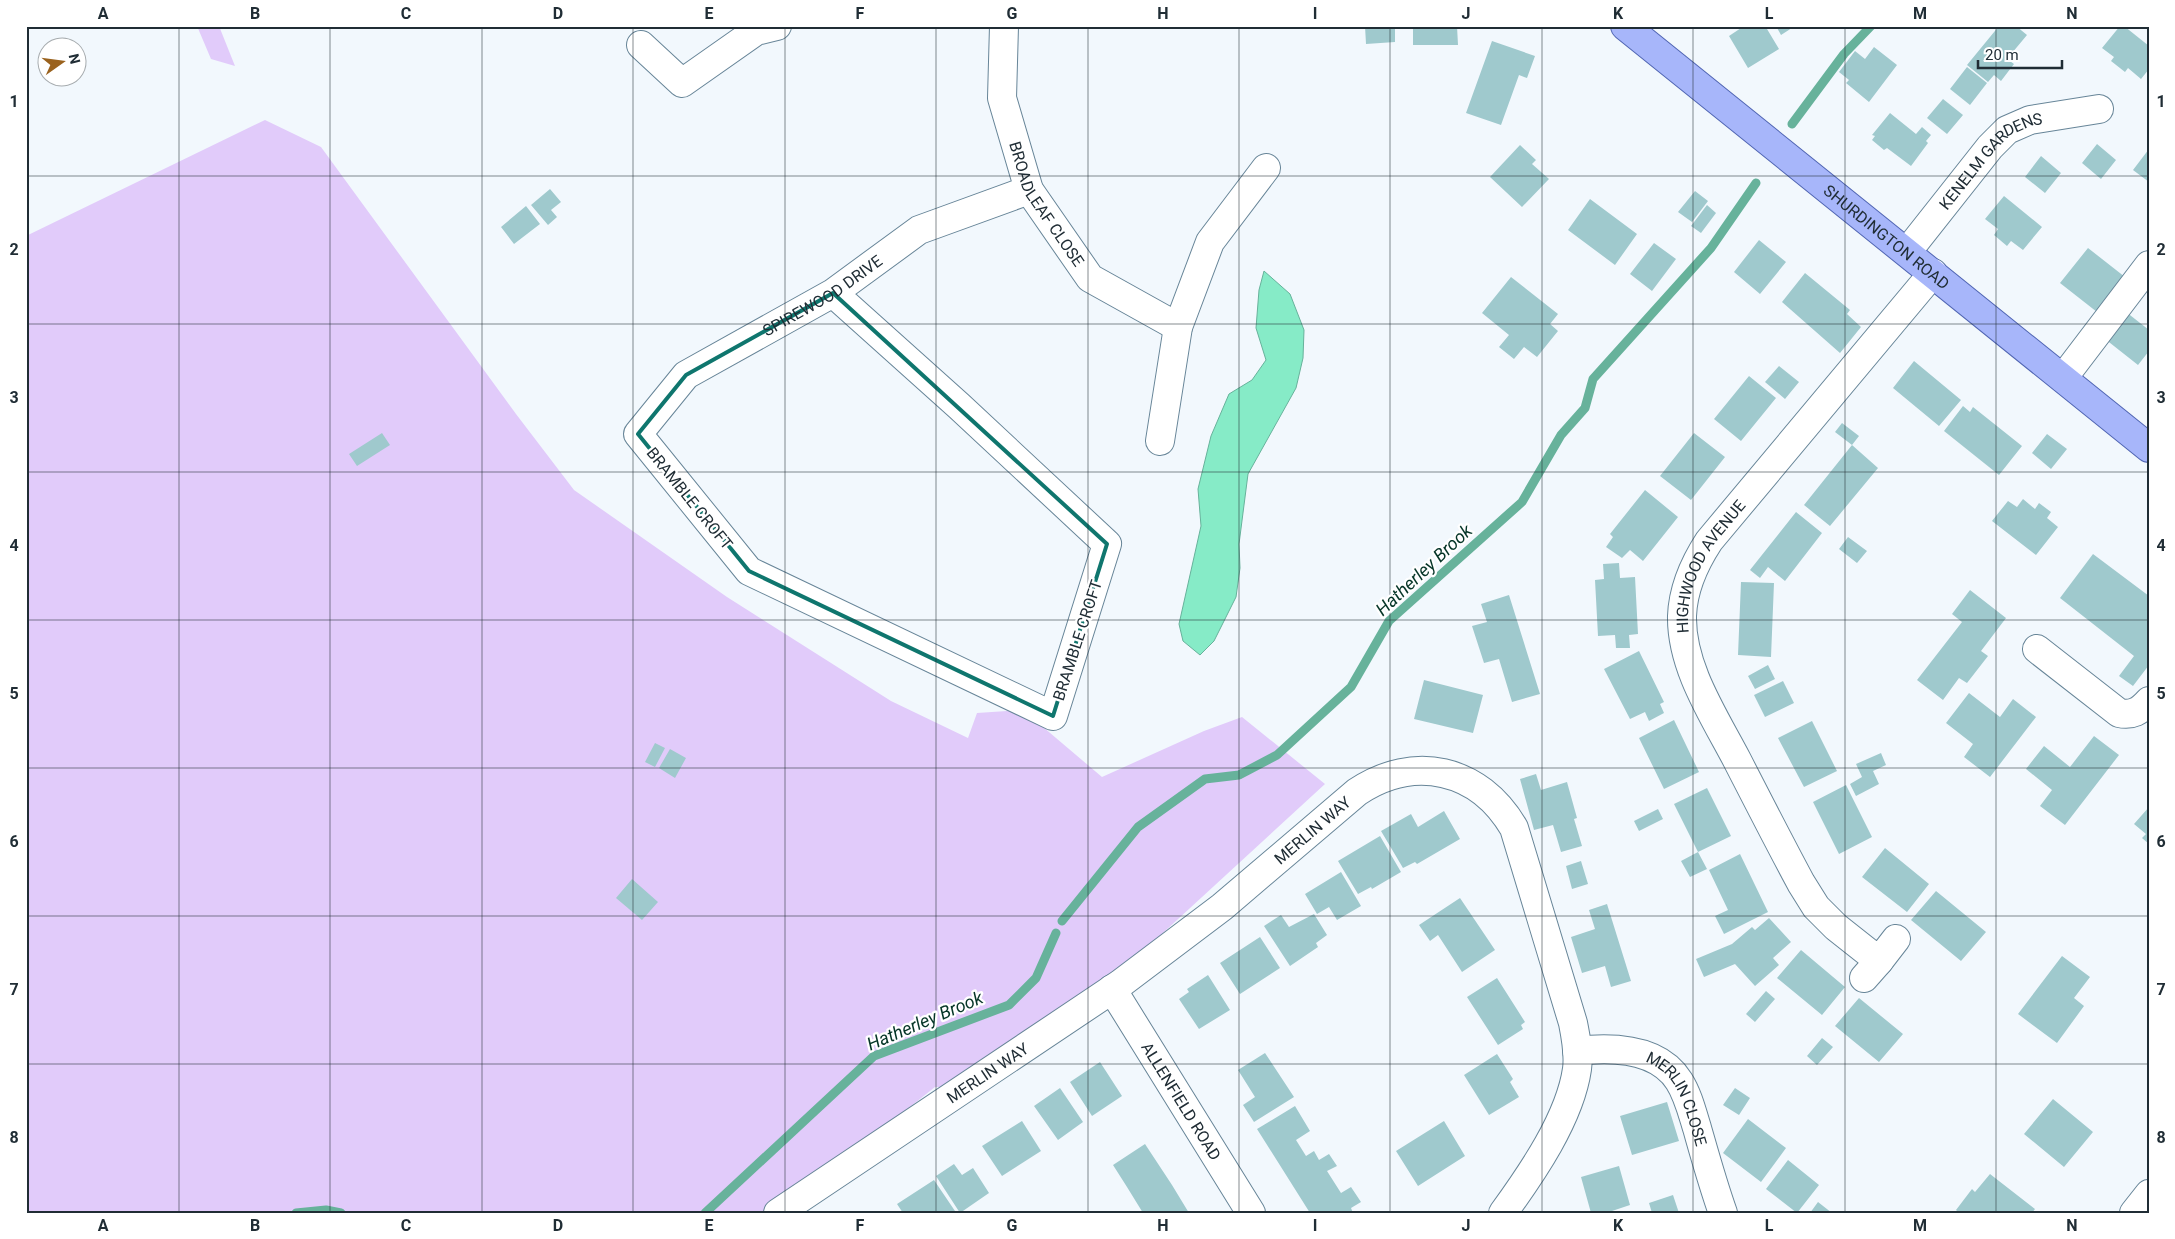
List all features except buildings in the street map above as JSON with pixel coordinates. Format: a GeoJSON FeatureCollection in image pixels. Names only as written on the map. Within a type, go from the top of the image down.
{"type":"FeatureCollection","features":[{"type":"Feature","properties":{"kind":"main road","name":"SHURDINGTON ROAD"},"geometry":{"type":"LineString","coordinates":[[1625,26],[2149,448]]}},
{"type":"Feature","properties":{"kind":"street"},"geometry":{"type":"LineString","coordinates":[[641,45],[682,83],[756,31],[777,26]]}},
{"type":"Feature","properties":{"kind":"street","name":"BROADLEAF CLOSE"},"geometry":{"type":"LineString","coordinates":[[1004,26],[1002,98],[1029,190],[1090,278],[1178,327]]}},
{"type":"Feature","properties":{"kind":"street","name":"KENELM GARDENS"},"geometry":{"type":"LineString","coordinates":[[1908,252],[1990,147],[2007,130],[2030,120],[2099,110]]}},
{"type":"Feature","properties":{"kind":"street"},"geometry":{"type":"LineString","coordinates":[[1160,440],[1178,327],[1210,242],[1266,168]]}},
{"type":"Feature","properties":{"kind":"street","name":"SPIREWOOD DRIVE"},"geometry":{"type":"LineString","coordinates":[[638,434],[686,375],[833,293],[919,230],[1029,190]]}},
{"type":"Feature","properties":{"kind":"street"},"geometry":{"type":"LineString","coordinates":[[2063,378],[2149,265]]}},
{"type":"Feature","properties":{"kind":"street","name":"HIGHWOOD AVENUE"},"geometry":{"type":"LineString","coordinates":[[1896,940],[1871,970],[1836,927],[1816,907],[1800,883],[1703,694],[1688,656],[1682,616],[1689,576],[1709,541],[1933,273]]}},
{"type":"Feature","properties":{"kind":"street","name":"BRAMBLE CROFT"},"geometry":{"type":"LineString","coordinates":[[638,434],[749,571],[1053,716],[1107,544],[959,406],[833,293]]}},
{"type":"Feature","properties":{"kind":"street"},"geometry":{"type":"LineString","coordinates":[[2036,650],[2119,713],[2127,715],[2135,713],[2149,701]]}},
{"type":"Feature","properties":{"kind":"street","name":"MERLIN WAY"},"geometry":{"type":"LineString","coordinates":[[778,1213],[1112,989],[1222,907],[1356,792],[1373,781],[1390,774],[1411,771],[1446,772],[1465,780],[1489,796],[1506,815],[1514,828],[1574,1023],[1578,1051],[1573,1089],[1561,1119],[1537,1161],[1503,1213]]}},
{"type":"Feature","properties":{"kind":"street","name":"ALLENFIELD ROAD"},"geometry":{"type":"LineString","coordinates":[[1112,989],[1252,1213]]}},
{"type":"Feature","properties":{"kind":"street","name":"MERLIN CLOSE"},"geometry":{"type":"LineString","coordinates":[[1578,1051],[1596,1049],[1627,1050],[1642,1054],[1656,1060],[1678,1080],[1691,1110],[1723,1213]]}},
{"type":"Feature","properties":{"kind":"street"},"geometry":{"type":"LineString","coordinates":[[2134,1213],[2149,1194]]}},
{"type":"Feature","properties":{"kind":"highlighted area"},"geometry":{"type":"Polygon","coordinates":[[[833,293],[1107,544],[1053,716],[749,571],[638,434],[686,375],[833,293]]]}},
{"type":"Feature","properties":{"kind":"shaded area"},"geometry":{"type":"Polygon","coordinates":[[[197,26],[219,26],[235,66],[211,59],[197,26]]]}},
{"type":"Feature","properties":{"kind":"shaded area"},"geometry":{"type":"Polygon","coordinates":[[[265,120],[321,147],[516,414],[574,490],[727,597],[891,701],[968,738],[977,713],[1023,710],[1102,777],[1204,731],[1242,717],[1325,784],[1128,965],[952,1087],[935,1087],[777,1213],[26,1213],[26,236],[265,120]]]}},
{"type":"Feature","properties":{"kind":"shaded area"},"geometry":{"type":"Polygon","coordinates":[[[1264,271],[1290,294],[1304,330],[1303,358],[1296,388],[1248,474],[1239,544],[1240,568],[1236,597],[1214,641],[1200,655],[1183,641],[1179,624],[1201,526],[1198,489],[1211,436],[1229,394],[1252,380],[1266,360],[1256,328],[1259,290],[1264,271]]]}},
{"type":"Feature","properties":{"kind":"waterway","name":"Hatherley Brook"},"geometry":{"type":"LineString","coordinates":[[1792,124],[1844,54],[1871,26]]}},
{"type":"Feature","properties":{"kind":"waterway","name":"Hatherley Brook"},"geometry":{"type":"LineString","coordinates":[[1062,921],[1138,827],[1205,779],[1239,775],[1277,755],[1351,687],[1389,621],[1522,502],[1561,435],[1585,408],[1593,379],[1711,248],[1756,183]]}},
{"type":"Feature","properties":{"kind":"waterway","name":"Hatherley Brook"},"geometry":{"type":"LineString","coordinates":[[705,1213],[874,1056],[1009,1005],[1036,978],[1056,933]]}},
{"type":"Feature","properties":{"kind":"waterway"},"geometry":{"type":"LineString","coordinates":[[296,1213],[326,1210],[341,1213]]}}]}
